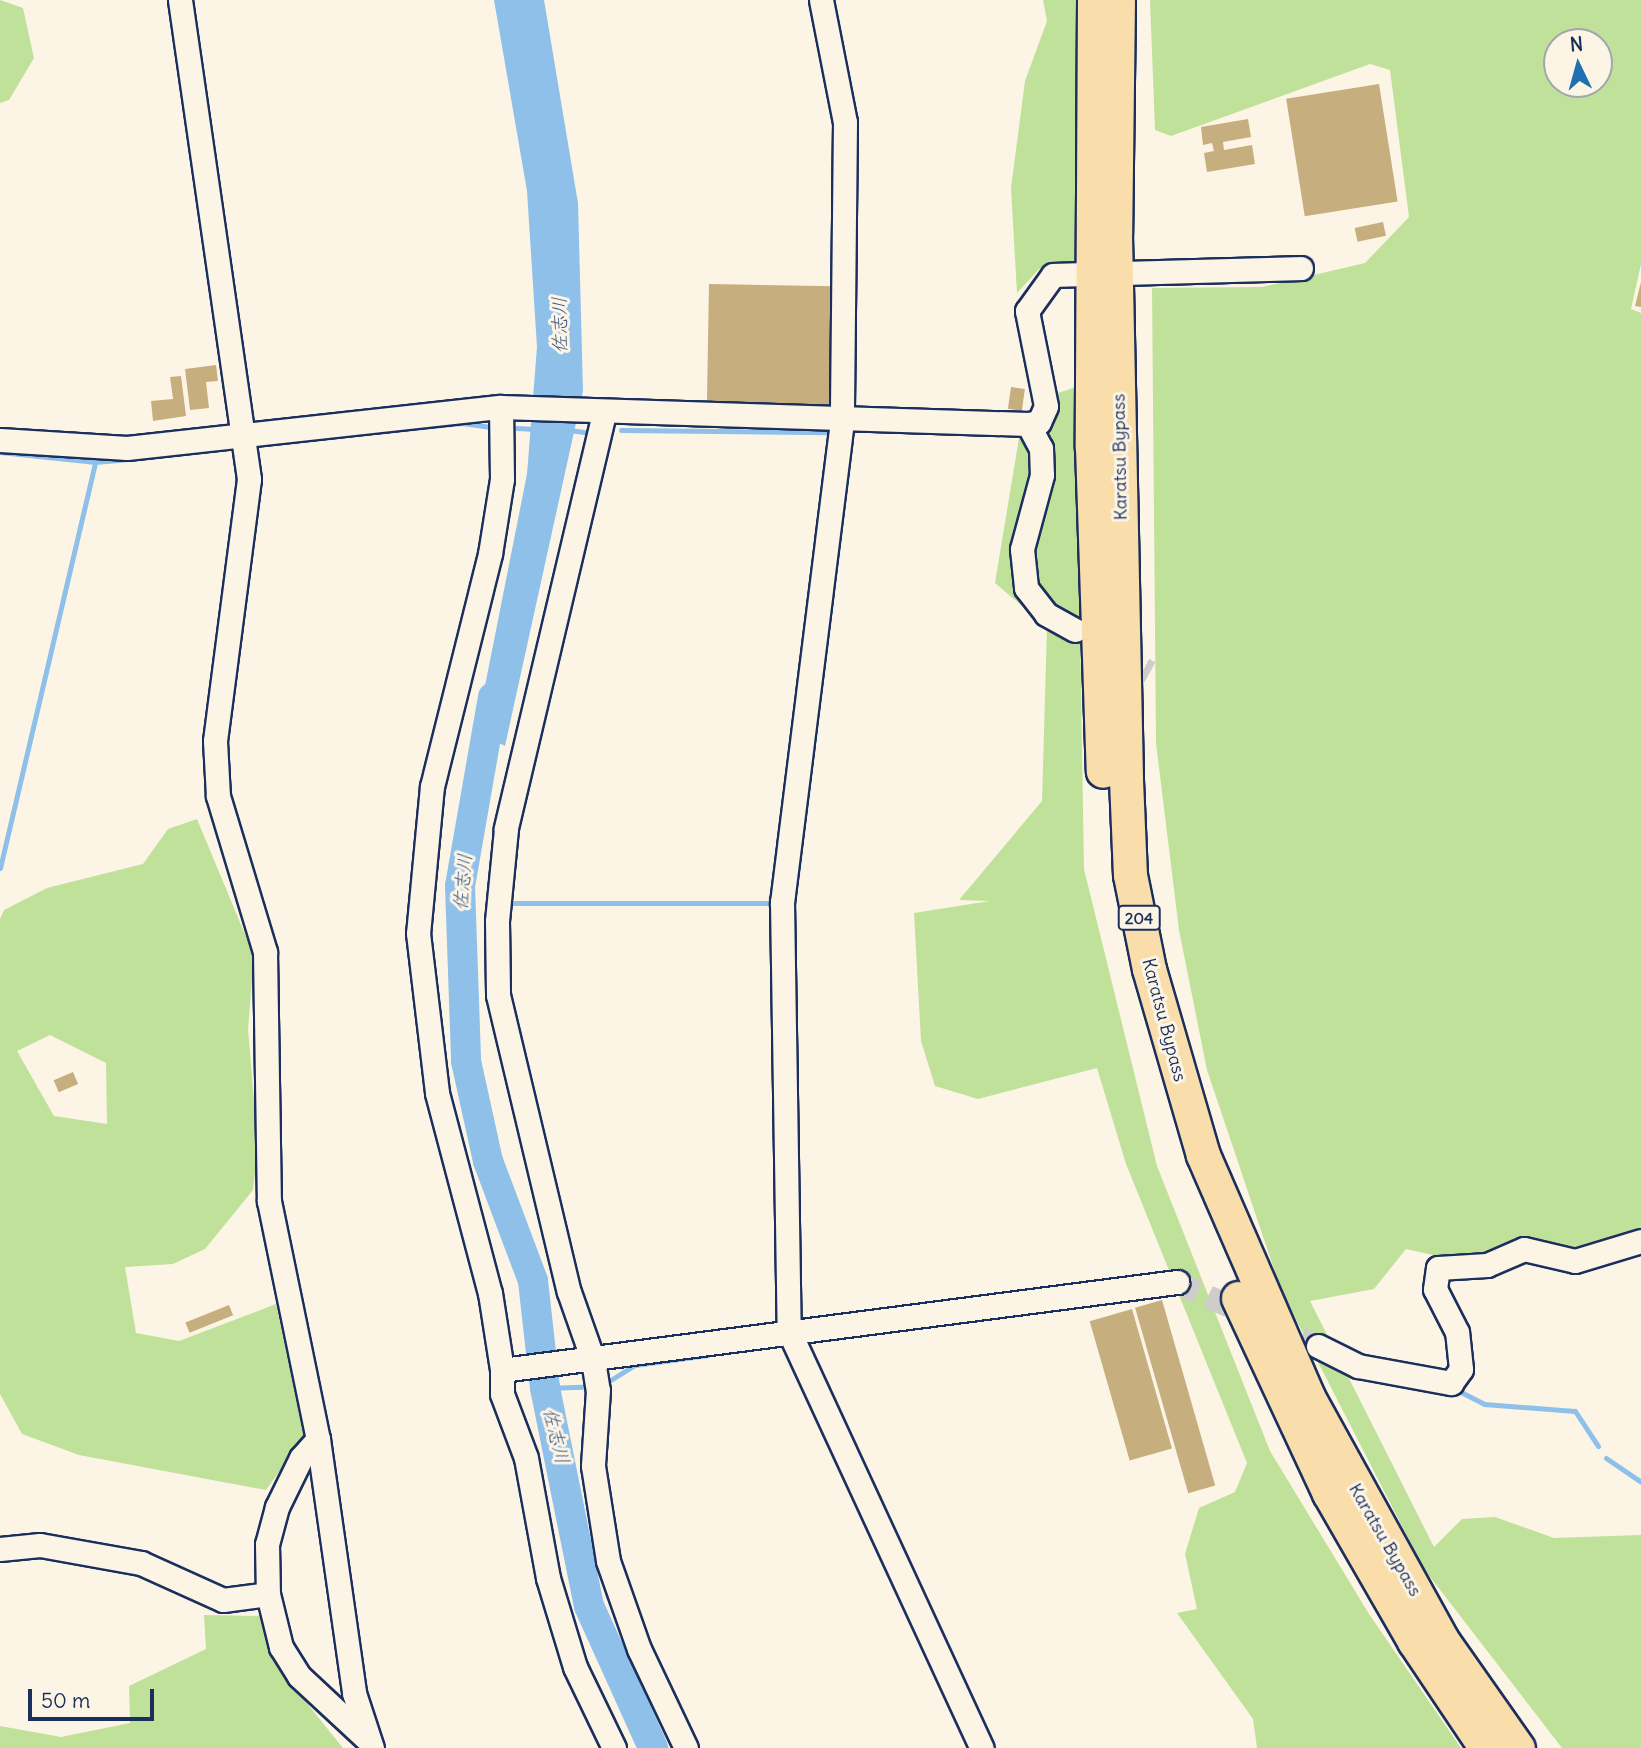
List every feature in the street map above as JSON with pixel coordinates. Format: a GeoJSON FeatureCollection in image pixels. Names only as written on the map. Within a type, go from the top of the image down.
{"type":"FeatureCollection","features":[{"type":"Feature","properties":{"kind":"highway","name":"Karatsu Bypass"},"geometry":{"type":"LineString","coordinates":[[1094,0],[1130,875],[1149,969],[1203,1154],[1308,1397],[1442,1640],[1518,1748]]}},
{"type":"Feature","properties":{"kind":"highway","name":"Karatsu Bypass"},"geometry":{"type":"LineString","coordinates":[[1118,0],[1106,273],[1092,447],[1110,885],[1143,1028],[1208,1229],[1289,1415],[1413,1641],[1486,1748]]}},
{"type":"Feature","properties":{"kind":"street"},"geometry":{"type":"LineString","coordinates":[[180,0],[244,435],[247,525],[215,741],[218,796],[265,952],[270,1201],[318,1439],[354,1693],[370,1744]]}},
{"type":"Feature","properties":{"kind":"street"},"geometry":{"type":"LineString","coordinates":[[821,0],[845,122],[842,421],[782,902],[789,1331],[982,1748]]}},
{"type":"Feature","properties":{"kind":"street"},"geometry":{"type":"LineString","coordinates":[[0,440],[98,449],[501,407],[842,421],[1028,424],[1039,422],[1046,406],[1027,311],[1053,275],[1301,268]]}},
{"type":"Feature","properties":{"kind":"street"},"geometry":{"type":"LineString","coordinates":[[501,407],[502,479],[491,554],[432,786],[418,933],[437,1093],[490,1293],[505,1370],[502,1394],[526,1458],[548,1578],[575,1667],[614,1748]]}},
{"type":"Feature","properties":{"kind":"street"},"geometry":{"type":"LineString","coordinates":[[604,413],[506,829],[497,921],[498,995],[513,1073],[587,1361],[598,1390],[593,1466],[608,1561],[639,1649],[686,1748]]}},
{"type":"Feature","properties":{"kind":"street"},"geometry":{"type":"LineString","coordinates":[[1028,424],[1041,448],[1042,475],[1022,550],[1026,588],[1046,614],[1075,630]]}},
{"type":"Feature","properties":{"kind":"street"},"geometry":{"type":"LineString","coordinates":[[1318,1346],[1358,1366],[1451,1382],[1461,1369],[1459,1345],[1452,1314],[1434,1289],[1438,1268],[1487,1265],[1524,1249],[1575,1261],[1641,1241]]}},
{"type":"Feature","properties":{"kind":"street"},"geometry":{"type":"LineString","coordinates":[[505,1370],[1177,1282]]}},
{"type":"Feature","properties":{"kind":"street"},"geometry":{"type":"LineString","coordinates":[[318,1439],[301,1458],[277,1507],[267,1544],[268,1594],[281,1647],[299,1676],[370,1744]]}},
{"type":"Feature","properties":{"kind":"street"},"geometry":{"type":"LineString","coordinates":[[0,1549],[40,1545],[141,1563],[223,1600],[268,1594]]}},
{"type":"Feature","properties":{"kind":"green space"},"geometry":{"type":"Polygon","coordinates":[[[0,0],[23,8],[34,58],[9,100],[0,103],[0,0]]]}},
{"type":"Feature","properties":{"kind":"green space"},"geometry":{"type":"Polygon","coordinates":[[[1043,0],[1078,0],[1077,260],[1039,269],[1017,293],[1011,188],[1025,81],[1047,21],[1043,0]]]}},
{"type":"Feature","properties":{"kind":"green space"},"geometry":{"type":"Polygon","coordinates":[[[1150,0],[1641,0],[1641,264],[1631,309],[1641,313],[1641,1256],[1576,1268],[1522,1252],[1482,1266],[1406,1249],[1374,1289],[1310,1301],[1434,1547],[1462,1519],[1495,1517],[1554,1538],[1641,1535],[1641,1748],[1562,1748],[1424,1569],[1281,1290],[1207,1070],[1179,930],[1156,743],[1152,288],[1262,287],[1365,263],[1409,217],[1390,70],[1370,64],[1171,136],[1155,130],[1150,0]]]}},
{"type":"Feature","properties":{"kind":"green space"},"geometry":{"type":"Polygon","coordinates":[[[1076,387],[1084,869],[1157,1166],[1270,1451],[1369,1614],[1461,1748],[1257,1748],[1253,1719],[1177,1613],[1197,1609],[1185,1554],[1199,1508],[1235,1492],[1247,1463],[1126,1164],[1097,1068],[978,1099],[935,1086],[921,1041],[914,913],[990,901],[959,900],[1042,801],[1047,627],[995,583],[1019,438],[1051,431],[1055,394],[1076,387]]]}},
{"type":"Feature","properties":{"kind":"green space"},"geometry":{"type":"Polygon","coordinates":[[[197,819],[254,956],[248,1029],[258,1148],[253,1190],[205,1249],[173,1264],[125,1267],[136,1333],[179,1341],[276,1304],[304,1437],[266,1490],[79,1455],[22,1434],[0,1394],[0,919],[4,910],[47,888],[143,864],[168,829],[197,819]],[[50,1035],[17,1051],[54,1116],[107,1124],[106,1063],[50,1035]]]}},
{"type":"Feature","properties":{"kind":"green space"},"geometry":{"type":"Polygon","coordinates":[[[204,1615],[262,1616],[276,1665],[343,1748],[0,1748],[0,1726],[61,1737],[130,1723],[129,1686],[206,1649],[204,1615]]]}},
{"type":"Feature","properties":{"kind":"water"},"geometry":{"type":"Polygon","coordinates":[[[494,0],[544,0],[578,203],[583,391],[505,746],[476,731],[527,474],[537,347],[527,191],[494,0]]]}},
{"type":"Feature","properties":{"kind":"building"},"geometry":{"type":"Polygon","coordinates":[[[1379,84],[1398,202],[1305,216],[1286,99],[1379,84]]]}},
{"type":"Feature","properties":{"kind":"building"},"geometry":{"type":"Polygon","coordinates":[[[1248,119],[1251,137],[1223,142],[1224,150],[1252,145],[1255,164],[1207,172],[1204,153],[1214,151],[1212,143],[1203,145],[1201,127],[1248,119]]]}},
{"type":"Feature","properties":{"kind":"building"},"geometry":{"type":"Polygon","coordinates":[[[1383,222],[1386,236],[1358,242],[1355,228],[1383,222]]]}},
{"type":"Feature","properties":{"kind":"building"},"geometry":{"type":"Polygon","coordinates":[[[1641,282],[1641,307],[1635,306],[1641,282]]]}},
{"type":"Feature","properties":{"kind":"building"},"geometry":{"type":"Polygon","coordinates":[[[709,284],[835,286],[833,405],[707,403],[709,284]]]}},
{"type":"Feature","properties":{"kind":"building"},"geometry":{"type":"Polygon","coordinates":[[[216,365],[218,381],[206,382],[209,408],[190,410],[185,369],[216,365]]]}},
{"type":"Feature","properties":{"kind":"building"},"geometry":{"type":"Polygon","coordinates":[[[181,376],[186,416],[153,421],[151,401],[173,399],[170,377],[181,376]]]}},
{"type":"Feature","properties":{"kind":"building"},"geometry":{"type":"Polygon","coordinates":[[[1011,387],[1025,389],[1022,411],[1008,409],[1011,387]]]}},
{"type":"Feature","properties":{"kind":"building"},"geometry":{"type":"Polygon","coordinates":[[[73,1072],[78,1084],[59,1092],[54,1080],[73,1072]]]}},
{"type":"Feature","properties":{"kind":"building"},"geometry":{"type":"Polygon","coordinates":[[[1162,1300],[1215,1486],[1188,1493],[1135,1308],[1162,1300]]]}},
{"type":"Feature","properties":{"kind":"building"},"geometry":{"type":"Polygon","coordinates":[[[229,1305],[233,1315],[190,1333],[185,1323],[229,1305]]]}},
{"type":"Feature","properties":{"kind":"building"},"geometry":{"type":"Polygon","coordinates":[[[1132,1309],[1172,1448],[1130,1461],[1090,1321],[1132,1309]]]}},
{"type":"Feature","properties":{"kind":"waterway"},"geometry":{"type":"LineString","coordinates":[[374,432],[462,423],[491,427]]}},
{"type":"Feature","properties":{"kind":"waterway"},"geometry":{"type":"LineString","coordinates":[[517,428],[535,429]]}},
{"type":"Feature","properties":{"kind":"waterway"},"geometry":{"type":"LineString","coordinates":[[569,430],[584,432]]}},
{"type":"Feature","properties":{"kind":"waterway"},"geometry":{"type":"LineString","coordinates":[[621,430],[829,432]]}},
{"type":"Feature","properties":{"kind":"waterway"},"geometry":{"type":"LineString","coordinates":[[0,452],[95,462],[129,459]]}},
{"type":"Feature","properties":{"kind":"waterway"},"geometry":{"type":"LineString","coordinates":[[0,868],[95,462]]}},
{"type":"Feature","properties":{"kind":"waterway","name":"佐志川"},"geometry":{"type":"LineString","coordinates":[[493,697],[460,886],[466,1061],[488,1161],[533,1281],[545,1388],[589,1606],[653,1748]]}},
{"type":"Feature","properties":{"kind":"waterway"},"geometry":{"type":"LineString","coordinates":[[510,903],[773,903]]}},
{"type":"Feature","properties":{"kind":"waterway"},"geometry":{"type":"LineString","coordinates":[[609,1381],[635,1365],[708,1355]]}},
{"type":"Feature","properties":{"kind":"waterway"},"geometry":{"type":"LineString","coordinates":[[545,1388],[582,1387]]}},
{"type":"Feature","properties":{"kind":"waterway"},"geometry":{"type":"LineString","coordinates":[[1455,1389],[1484,1404],[1575,1411],[1598,1446]]}},
{"type":"Feature","properties":{"kind":"waterway"},"geometry":{"type":"LineString","coordinates":[[1606,1458],[1641,1482]]}},
{"type":"Feature","properties":{"kind":"tunnel"},"geometry":{"type":"LineString","coordinates":[[1114,652],[1150,672]]}},
{"type":"Feature","properties":{"kind":"tunnel"},"geometry":{"type":"LineString","coordinates":[[1177,1282],[1318,1346]]}}]}
